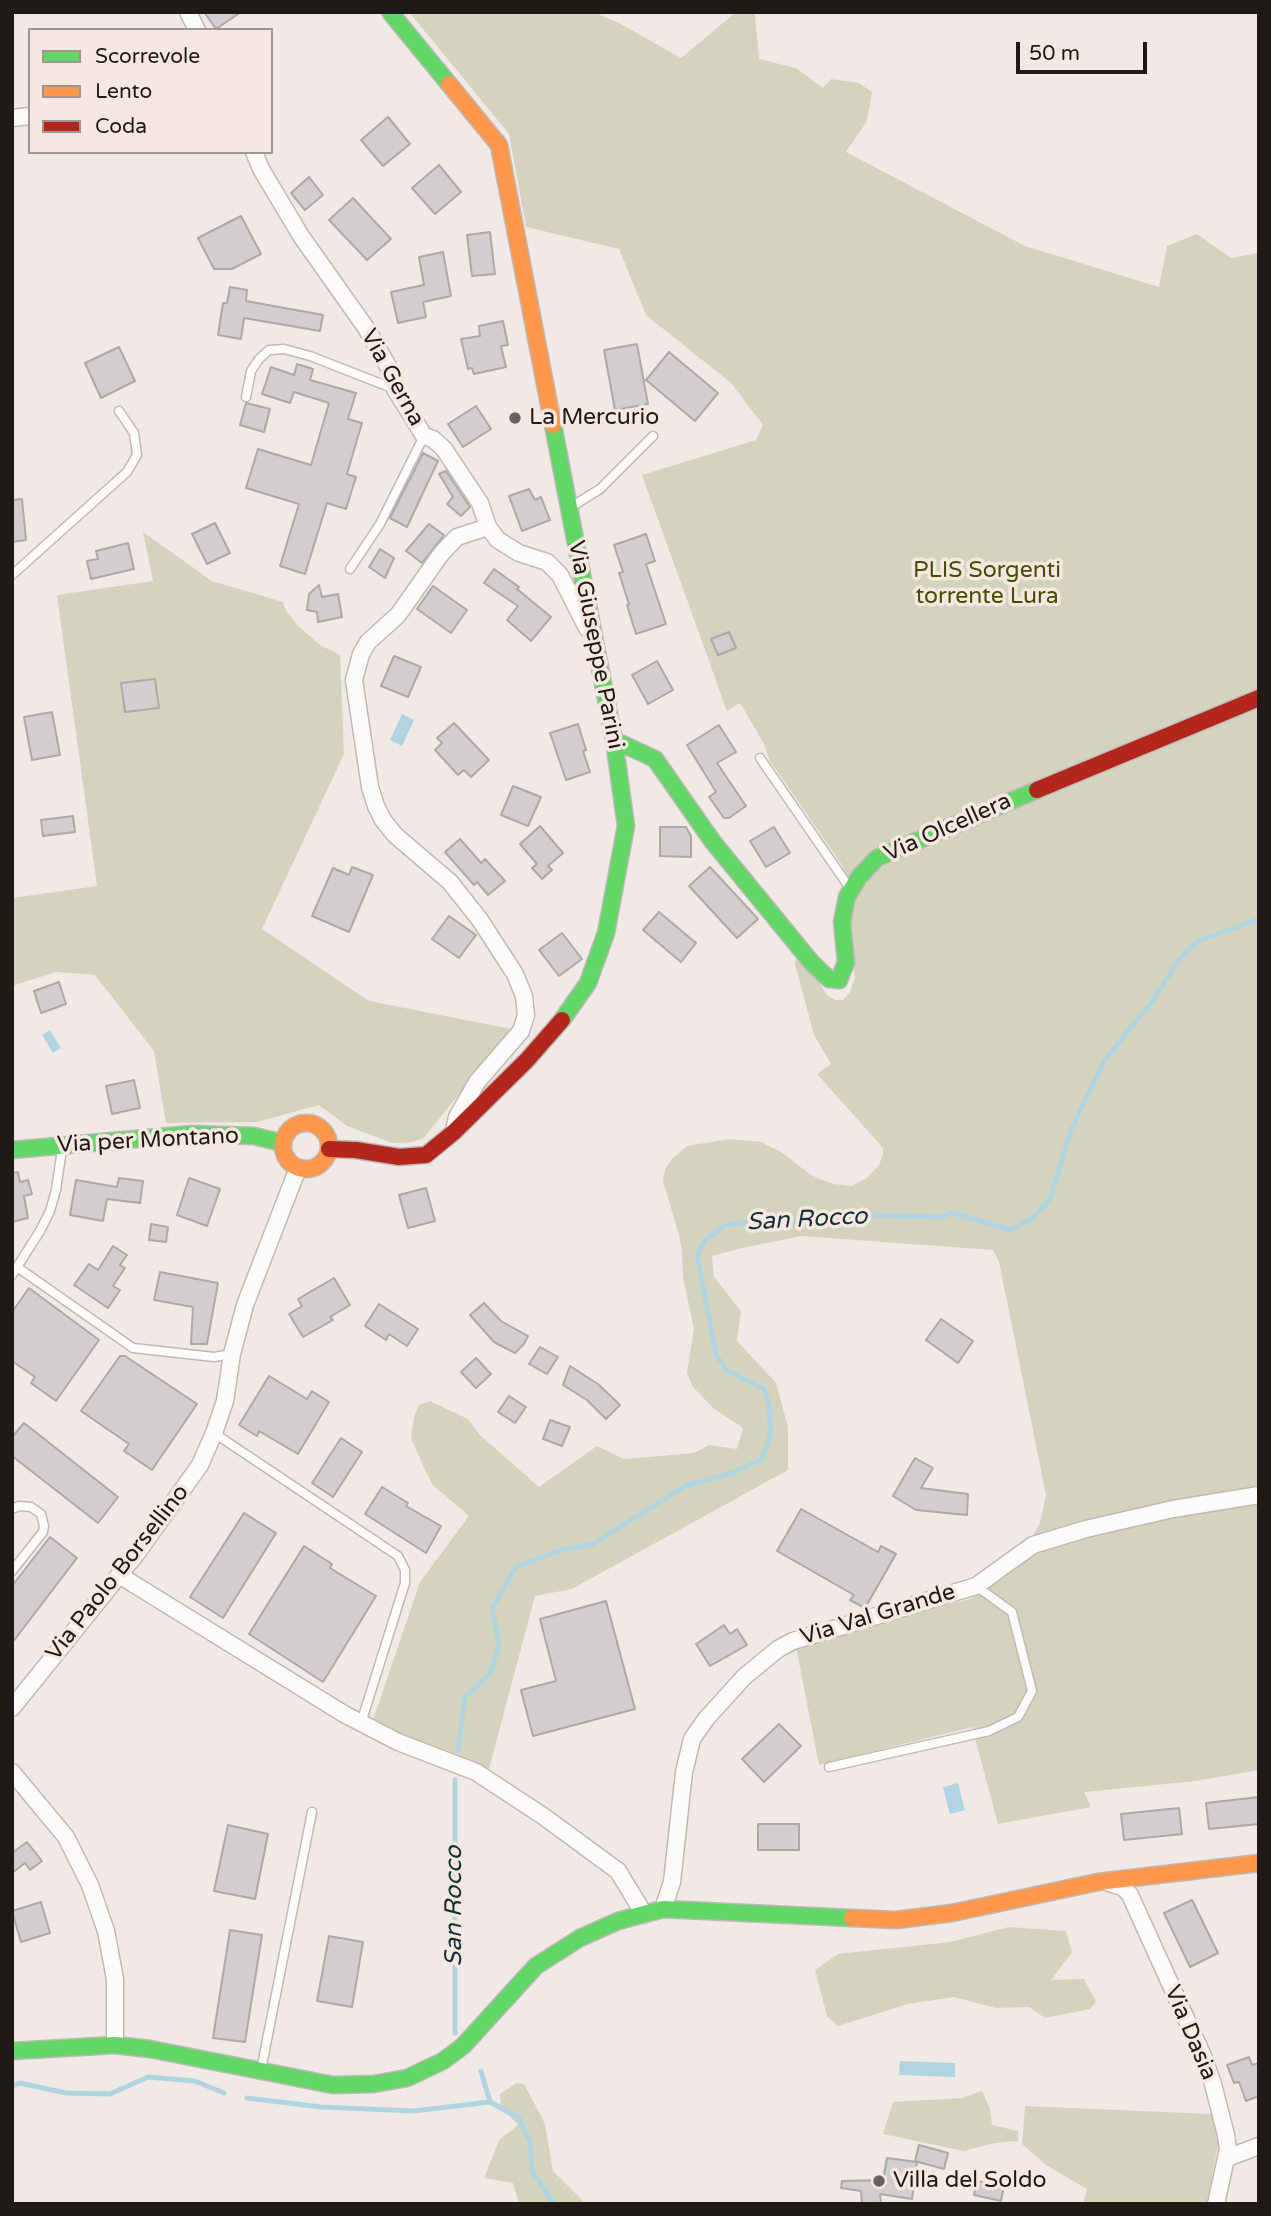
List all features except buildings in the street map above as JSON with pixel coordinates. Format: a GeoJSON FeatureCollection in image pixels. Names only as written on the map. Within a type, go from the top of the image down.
{"type":"FeatureCollection","features":[{"type":"Feature","properties":{"kind":"street"},"geometry":{"type":"LineString","coordinates":[[188,12],[196,28]]}},
{"type":"Feature","properties":{"kind":"street","name":"Via Giuseppe Parini"},"geometry":{"type":"LineString","coordinates":[[329,1149],[399,1157],[426,1155],[454,1132],[546,1039],[564,1018],[587,983],[606,933],[626,827],[614,740],[499,145],[390,12]]}},
{"type":"Feature","properties":{"kind":"street"},"geometry":{"type":"LineString","coordinates":[[242,154],[261,169]]}},
{"type":"Feature","properties":{"kind":"street","name":"Via Gerna"},"geometry":{"type":"LineString","coordinates":[[255,154],[301,236],[366,328],[388,366],[395,390],[424,436],[433,439],[444,449],[480,503],[488,527],[498,540],[519,553],[547,562],[559,575],[596,646]]}},
{"type":"Feature","properties":{"kind":"street"},"geometry":{"type":"LineString","coordinates":[[454,1132],[457,1117],[477,1082],[521,1031],[526,1015],[524,996],[515,974],[480,920],[450,882],[395,835],[383,820],[370,787],[354,680],[361,654],[368,642],[398,615],[441,554],[457,537],[488,527]]}},
{"type":"Feature","properties":{"kind":"street","name":"Via Olcellera"},"geometry":{"type":"LineString","coordinates":[[614,740],[655,759],[713,842],[811,963],[830,979],[839,980],[846,962],[842,922],[847,897],[859,877],[877,858],[1259,698]]}},
{"type":"Feature","properties":{"kind":"street"},"geometry":{"type":"LineString","coordinates":[[313,1124],[322,1130],[328,1139],[329,1149],[318,1166],[298,1168],[289,1162],[282,1143],[293,1126],[313,1124]]}},
{"type":"Feature","properties":{"kind":"street","name":"Via per Montano"},"geometry":{"type":"LineString","coordinates":[[12,1150],[192,1134],[254,1136],[282,1143]]}},
{"type":"Feature","properties":{"kind":"street","name":"Via Paolo Borsellino"},"geometry":{"type":"LineString","coordinates":[[12,1707],[119,1575],[200,1465],[215,1433],[225,1401],[232,1354],[245,1305],[298,1168]]}},
{"type":"Feature","properties":{"kind":"street","name":"Via Val Grande"},"geometry":{"type":"LineString","coordinates":[[663,1909],[672,1882],[684,1772],[692,1740],[706,1719],[744,1677],[778,1649],[793,1641],[976,1586],[1033,1545],[1086,1529],[1173,1509],[1259,1495]]}},
{"type":"Feature","properties":{"kind":"street"},"geometry":{"type":"LineString","coordinates":[[119,1575],[361,1723],[398,1742],[476,1772],[618,1871],[644,1914]]}},
{"type":"Feature","properties":{"kind":"street"},"geometry":{"type":"LineString","coordinates":[[12,1772],[66,1837],[90,1885],[106,1931],[115,1979],[116,2045]]}},
{"type":"Feature","properties":{"kind":"street"},"geometry":{"type":"LineString","coordinates":[[12,2051],[116,2045],[150,2049],[260,2073],[333,2085],[374,2084],[407,2078],[443,2061],[463,2046],[536,1966],[580,1938],[618,1921],[663,1909],[896,1920],[952,1913],[1106,1882],[1259,1863]]}},
{"type":"Feature","properties":{"kind":"street","name":"Via Dasia"},"geometry":{"type":"LineString","coordinates":[[1106,1882],[1123,1887],[1130,1895],[1203,2056],[1226,2135],[1227,2158],[1216,2204]]}},
{"type":"Feature","properties":{"kind":"street"},"geometry":{"type":"LineString","coordinates":[[1227,2158],[1259,2147]]}},
{"type":"Feature","properties":{"kind":"lane"},"geometry":{"type":"LineString","coordinates":[[246,397],[251,371],[259,359],[269,350],[284,349],[310,356],[395,390]]}},
{"type":"Feature","properties":{"kind":"lane"},"geometry":{"type":"LineString","coordinates":[[12,575],[127,472],[136,455],[134,433],[118,411]]}},
{"type":"Feature","properties":{"kind":"lane"},"geometry":{"type":"LineString","coordinates":[[351,569],[380,524],[424,436]]}},
{"type":"Feature","properties":{"kind":"lane"},"geometry":{"type":"LineString","coordinates":[[569,508],[600,489],[653,436]]}},
{"type":"Feature","properties":{"kind":"lane"},"geometry":{"type":"LineString","coordinates":[[760,758],[851,890]]}},
{"type":"Feature","properties":{"kind":"lane"},"geometry":{"type":"LineString","coordinates":[[63,1144],[58,1181],[50,1211],[15,1271],[133,1348],[214,1357],[232,1354]]}},
{"type":"Feature","properties":{"kind":"lane"},"geometry":{"type":"LineString","coordinates":[[215,1433],[398,1556],[405,1570],[405,1583],[361,1723]]}},
{"type":"Feature","properties":{"kind":"lane"},"geometry":{"type":"LineString","coordinates":[[12,1509],[26,1506],[36,1510],[41,1514],[44,1526],[43,1532],[12,1571]]}},
{"type":"Feature","properties":{"kind":"lane"},"geometry":{"type":"LineString","coordinates":[[829,1767],[989,1731],[1018,1717],[1032,1690],[1012,1612],[976,1586]]}},
{"type":"Feature","properties":{"kind":"lane"},"geometry":{"type":"LineString","coordinates":[[260,2073],[312,1812]]}},
{"type":"Feature","properties":{"kind":"green space","name":"PLIS Sorgenti torrente Lura"},"geometry":{"type":"Polygon","coordinates":[[[409,12],[593,12],[619,23],[681,58],[736,12],[751,12],[755,15],[759,59],[796,68],[823,88],[831,79],[859,83],[872,92],[867,121],[846,152],[1025,246],[1159,287],[1167,246],[1197,234],[1231,258],[1259,253],[1259,1770],[1196,1781],[1084,1792],[1091,1807],[998,1824],[972,1727],[819,1765],[796,1647],[817,1637],[970,1599],[988,1589],[1031,1555],[1032,1537],[1040,1523],[1046,1495],[999,1262],[993,1250],[801,1236],[712,1256],[714,1277],[741,1311],[737,1341],[776,1383],[788,1427],[788,1470],[572,1589],[535,1596],[489,1769],[371,1726],[420,1582],[469,1516],[433,1485],[425,1470],[411,1438],[419,1405],[430,1401],[468,1419],[480,1435],[539,1487],[597,1446],[624,1459],[694,1453],[709,1445],[737,1449],[743,1428],[713,1408],[693,1387],[687,1373],[694,1329],[683,1277],[679,1235],[663,1181],[665,1169],[687,1146],[729,1139],[761,1142],[783,1153],[819,1179],[851,1186],[867,1178],[879,1165],[883,1155],[883,1148],[817,1074],[831,1064],[814,1035],[795,964],[795,961],[802,957],[827,995],[835,1000],[843,1000],[850,992],[855,977],[847,929],[856,902],[842,865],[770,761],[764,744],[740,703],[727,711],[642,475],[756,440],[763,425],[731,383],[646,315],[619,249],[526,227],[509,134],[409,12]]]}},
{"type":"Feature","properties":{"kind":"green space"},"geometry":{"type":"Polygon","coordinates":[[[143,532],[212,581],[283,602],[286,611],[297,625],[320,645],[340,655],[344,754],[262,929],[369,1001],[511,1029],[424,1138],[413,1142],[392,1143],[347,1126],[319,1105],[257,1122],[166,1123],[154,1051],[95,975],[56,972],[12,986],[12,898],[97,886],[57,595],[153,581],[143,532]]]}},
{"type":"Feature","properties":{"kind":"green space"},"geometry":{"type":"Polygon","coordinates":[[[1009,1927],[1066,1931],[1072,1952],[1051,1980],[1084,1979],[1096,2002],[1090,2009],[1045,2018],[1029,2007],[996,2008],[954,1997],[908,2004],[838,2026],[827,2016],[815,1970],[838,1954],[950,1942],[1009,1927]]]}},
{"type":"Feature","properties":{"kind":"green space"},"geometry":{"type":"Polygon","coordinates":[[[517,2083],[524,2084],[545,2124],[553,2171],[586,2204],[519,2204],[513,2183],[484,2178],[499,2140],[518,2125],[501,2107],[500,2094],[517,2083]]]}},
{"type":"Feature","properties":{"kind":"green space"},"geometry":{"type":"Polygon","coordinates":[[[982,2091],[990,2109],[992,2125],[1018,2131],[1018,2141],[995,2143],[964,2151],[883,2134],[893,2102],[962,2098],[982,2091]]]}},
{"type":"Feature","properties":{"kind":"green space"},"geometry":{"type":"Polygon","coordinates":[[[1025,2106],[1211,2114],[1219,2140],[1207,2204],[1083,2204],[1087,2189],[1046,2165],[1022,2144],[1025,2106]]]}},
{"type":"Feature","properties":{"kind":"water"},"geometry":{"type":"Polygon","coordinates":[[[402,714],[414,720],[402,746],[390,740],[402,714]]]}},
{"type":"Feature","properties":{"kind":"water"},"geometry":{"type":"Polygon","coordinates":[[[50,1030],[61,1048],[53,1053],[42,1035],[50,1030]]]}},
{"type":"Feature","properties":{"kind":"water"},"geometry":{"type":"Polygon","coordinates":[[[958,1783],[965,1810],[950,1814],[943,1787],[958,1783]]]}},
{"type":"Feature","properties":{"kind":"water"},"geometry":{"type":"Polygon","coordinates":[[[900,2061],[955,2063],[955,2077],[899,2075],[900,2061]]]}},
{"type":"Feature","properties":{"kind":"waterway","name":"San Rocco"},"geometry":{"type":"LineString","coordinates":[[458,1750],[465,1697],[490,1674],[499,1645],[492,1608],[516,1567],[561,1550],[593,1544],[685,1486],[732,1473],[762,1459],[771,1433],[768,1400],[764,1389],[726,1370],[716,1354],[697,1255],[705,1240],[726,1225],[744,1222],[792,1222],[859,1215],[943,1217],[953,1213],[1011,1230],[1033,1218],[1050,1199],[1071,1130],[1104,1061],[1151,1003],[1180,958],[1198,941],[1259,919]]}},
{"type":"Feature","properties":{"kind":"waterway","name":"San Rocco"},"geometry":{"type":"LineString","coordinates":[[455,1780],[455,2033]]}},
{"type":"Feature","properties":{"kind":"waterway","name":"San Rocco"},"geometry":{"type":"LineString","coordinates":[[481,2071],[490,2102],[519,2118],[530,2142],[532,2171],[554,2204]]}},
{"type":"Feature","properties":{"kind":"waterway"},"geometry":{"type":"LineString","coordinates":[[12,2086],[20,2083],[66,2093],[110,2094],[148,2077],[195,2081],[224,2093]]}},
{"type":"Feature","properties":{"kind":"waterway"},"geometry":{"type":"LineString","coordinates":[[247,2098],[321,2107],[414,2111],[490,2102]]}},
{"type":"Feature","properties":{"kind":"traffic: fast"},"geometry":{"type":"LineString","coordinates":[[390,12],[449,84]]}},
{"type":"Feature","properties":{"kind":"traffic: fast"},"geometry":{"type":"LineString","coordinates":[[553,425],[614,740],[626,826],[606,933],[588,983],[562,1020]]}},
{"type":"Feature","properties":{"kind":"traffic: fast"},"geometry":{"type":"LineString","coordinates":[[614,740],[655,759],[713,842],[812,963],[829,979],[839,980],[846,962],[842,922],[847,897],[859,877],[877,858],[1037,790]]}},
{"type":"Feature","properties":{"kind":"traffic: fast"},"geometry":{"type":"LineString","coordinates":[[12,1150],[192,1134],[254,1136],[283,1143]]}},
{"type":"Feature","properties":{"kind":"traffic: fast"},"geometry":{"type":"LineString","coordinates":[[12,2051],[115,2045],[150,2049],[333,2085],[374,2084],[407,2078],[443,2061],[463,2046],[536,1966],[580,1938],[618,1921],[663,1909],[852,1918]]}},
{"type":"Feature","properties":{"kind":"traffic: slow"},"geometry":{"type":"LineString","coordinates":[[449,84],[499,145],[553,425]]}},
{"type":"Feature","properties":{"kind":"traffic: slow"},"geometry":{"type":"LineString","coordinates":[[306,1123],[322,1130],[329,1146],[322,1162],[306,1169],[290,1162],[283,1146],[290,1130],[306,1123]]}},
{"type":"Feature","properties":{"kind":"traffic: slow"},"geometry":{"type":"LineString","coordinates":[[852,1918],[896,1920],[952,1913],[1098,1882],[1259,1863]]}},
{"type":"Feature","properties":{"kind":"traffic: jam"},"geometry":{"type":"LineString","coordinates":[[1037,790],[1259,698]]}},
{"type":"Feature","properties":{"kind":"traffic: jam"},"geometry":{"type":"LineString","coordinates":[[329,1149],[399,1157],[426,1155],[454,1132],[527,1060],[562,1020]]}},
{"type":"Feature","properties":{"kind":"place","name":"La Mercurio"},"geometry":{"type":"Point","coordinates":[515,418]}},
{"type":"Feature","properties":{"kind":"place","name":"Villa del Soldo"},"geometry":{"type":"Point","coordinates":[879,2181]}}]}
